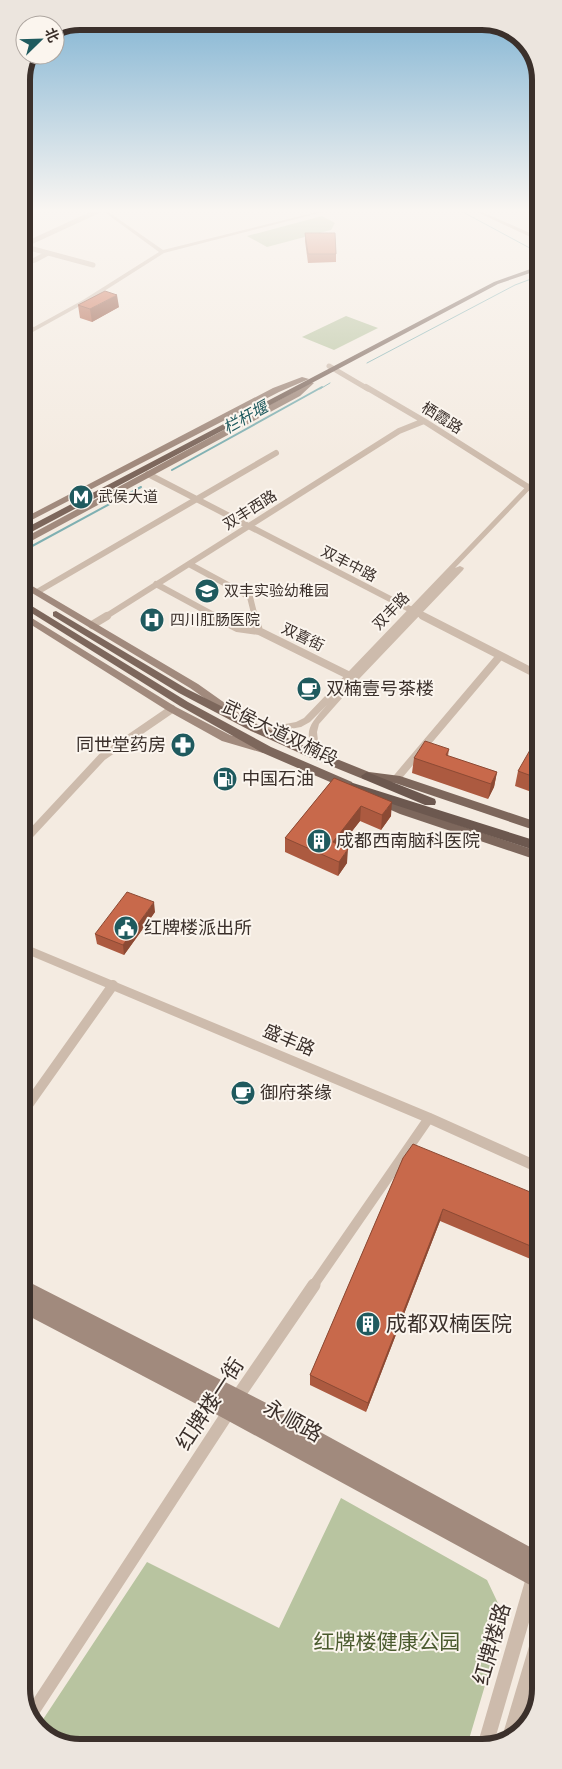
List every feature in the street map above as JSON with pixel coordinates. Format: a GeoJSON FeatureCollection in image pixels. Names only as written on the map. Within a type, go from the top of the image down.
{"type":"FeatureCollection","features":[{"type":"Feature","properties":{"kind":"highway"},"geometry":{"type":"LineString","coordinates":[[367,776],[435,808],[532,844]]}},
{"type":"Feature","properties":{"kind":"highway"},"geometry":{"type":"LineString","coordinates":[[350,786],[435,808],[532,837]]}},
{"type":"Feature","properties":{"kind":"main road"},"geometry":{"type":"LineString","coordinates":[[30,530],[468,294]]}},
{"type":"Feature","properties":{"kind":"main road"},"geometry":{"type":"LineString","coordinates":[[333,367],[476,294]]}},
{"type":"Feature","properties":{"kind":"main road"},"geometry":{"type":"LineString","coordinates":[[30,539],[297,394],[307,381]]}},
{"type":"Feature","properties":{"kind":"main road"},"geometry":{"type":"LineString","coordinates":[[30,518],[276,390],[307,381]]}},
{"type":"Feature","properties":{"kind":"main road"},"geometry":{"type":"LineString","coordinates":[[30,524],[245,414]]}},
{"type":"Feature","properties":{"kind":"main road"},"geometry":{"type":"LineString","coordinates":[[30,588],[194,686],[259,729]]}},
{"type":"Feature","properties":{"kind":"main road","name":"武侯大道双楠段"},"geometry":{"type":"LineString","coordinates":[[30,598],[183,691],[259,729],[367,776],[396,779],[532,825]]}},
{"type":"Feature","properties":{"kind":"main road","name":"武侯大道双楠段"},"geometry":{"type":"LineString","coordinates":[[30,608],[184,704],[267,750],[404,811],[532,854]]}},
{"type":"Feature","properties":{"kind":"main road"},"geometry":{"type":"LineString","coordinates":[[30,623],[172,709],[226,738],[267,750]]}},
{"type":"Feature","properties":{"kind":"main road"},"geometry":{"type":"LineString","coordinates":[[30,1291],[232,1405]]}},
{"type":"Feature","properties":{"kind":"main road","name":"永顺路"},"geometry":{"type":"LineString","coordinates":[[30,1307],[232,1405],[532,1564]]}},
{"type":"Feature","properties":{"kind":"street"},"geometry":{"type":"LineString","coordinates":[[30,331],[97,294]]}},
{"type":"Feature","properties":{"kind":"street"},"geometry":{"type":"LineString","coordinates":[[30,328],[34,329]]}},
{"type":"Feature","properties":{"kind":"street","name":"栖霞路"},"geometry":{"type":"LineString","coordinates":[[333,367],[532,487]]}},
{"type":"Feature","properties":{"kind":"street","name":"双丰西路"},"geometry":{"type":"LineString","coordinates":[[92,624],[399,431],[424,421]]}},
{"type":"Feature","properties":{"kind":"street"},"geometry":{"type":"LineString","coordinates":[[38,592],[276,454]]}},
{"type":"Feature","properties":{"kind":"street","name":"双丰中路"},"geometry":{"type":"LineString","coordinates":[[148,474],[532,672]]}},
{"type":"Feature","properties":{"kind":"street","name":"双丰路"},"geometry":{"type":"LineString","coordinates":[[321,757],[313,737],[312,729],[315,723],[415,612],[532,492]]}},
{"type":"Feature","properties":{"kind":"street","name":"双喜街"},"geometry":{"type":"LineString","coordinates":[[189,564],[250,597],[259,631],[348,675]]}},
{"type":"Feature","properties":{"kind":"street"},"geometry":{"type":"LineString","coordinates":[[156,584],[237,628],[259,631]]}},
{"type":"Feature","properties":{"kind":"street","name":"双丰路"},"geometry":{"type":"LineString","coordinates":[[259,729],[298,725],[307,720],[348,675],[415,612]]}},
{"type":"Feature","properties":{"kind":"street"},"geometry":{"type":"LineString","coordinates":[[396,779],[500,656]]}},
{"type":"Feature","properties":{"kind":"street"},"geometry":{"type":"LineString","coordinates":[[30,829],[102,757],[172,709]]}},
{"type":"Feature","properties":{"kind":"street","name":"盛丰路"},"geometry":{"type":"LineString","coordinates":[[30,950],[429,1118],[532,1164]]}},
{"type":"Feature","properties":{"kind":"street"},"geometry":{"type":"LineString","coordinates":[[30,1101],[113,986]]}},
{"type":"Feature","properties":{"kind":"street","name":"红牌楼一街"},"geometry":{"type":"LineString","coordinates":[[34,1709],[232,1405],[429,1118]]}},
{"type":"Feature","properties":{"kind":"street","name":"红牌楼路"},"geometry":{"type":"LineString","coordinates":[[487,1739],[532,1591]]}},
{"type":"Feature","properties":{"kind":"street"},"geometry":{"type":"LineString","coordinates":[[512,1729],[532,1663]]}},
{"type":"Feature","properties":{"kind":"green space"},"geometry":{"type":"Polygon","coordinates":[[[346,316],[378,328],[334,350],[302,337],[346,316]]]}},
{"type":"Feature","properties":{"kind":"green space","name":"红牌楼健康公园"},"geometry":{"type":"Polygon","coordinates":[[[341,1498],[487,1580],[505,1618],[469,1739],[77,1739],[61,1735],[42,1722],[147,1562],[279,1628],[341,1498]]]}},
{"type":"Feature","properties":{"kind":"building"},"geometry":{"type":"Polygon","coordinates":[[[100,294],[117,295],[90,309],[78,305],[100,294]]]}},
{"type":"Feature","properties":{"kind":"building"},"geometry":{"type":"Polygon","coordinates":[[[425,741],[449,749],[446,755],[497,772],[491,784],[414,758],[425,741]]]}},
{"type":"Feature","properties":{"kind":"building"},"geometry":{"type":"Polygon","coordinates":[[[530,750],[532,751],[532,776],[518,771],[530,750]]]}},
{"type":"Feature","properties":{"kind":"building"},"geometry":{"type":"Polygon","coordinates":[[[334,778],[392,802],[382,815],[361,806],[333,842],[348,849],[339,862],[285,838],[334,778]]]}},
{"type":"Feature","properties":{"kind":"building","name":"红牌楼派出所"},"geometry":{"type":"Polygon","coordinates":[[[127,892],[154,902],[123,945],[95,934],[127,892]]]}},
{"type":"Feature","properties":{"kind":"building","name":"成都双楠医院"},"geometry":{"type":"Polygon","coordinates":[[[413,1144],[532,1193],[532,1247],[443,1209],[368,1403],[310,1375],[403,1158],[413,1144]]]}},
{"type":"Feature","properties":{"kind":"waterway","name":"栏杆堰"},"geometry":{"type":"LineString","coordinates":[[367,363],[499,294]]}},
{"type":"Feature","properties":{"kind":"waterway","name":"栏杆堰"},"geometry":{"type":"LineString","coordinates":[[320,389],[330,383]]}},
{"type":"Feature","properties":{"kind":"waterway","name":"栏杆堰"},"geometry":{"type":"LineString","coordinates":[[172,470],[322,387]]}},
{"type":"Feature","properties":{"kind":"waterway","name":"栏杆堰"},"geometry":{"type":"LineString","coordinates":[[30,547],[141,487]]}},
{"type":"Feature","properties":{"kind":"place","name":"武侯大道"},"geometry":{"type":"Point","coordinates":[81,497]}},
{"type":"Feature","properties":{"kind":"place","name":"双丰实验幼稚园"},"geometry":{"type":"Point","coordinates":[207,591]}},
{"type":"Feature","properties":{"kind":"place","name":"四川肛肠医院"},"geometry":{"type":"Point","coordinates":[152,620]}},
{"type":"Feature","properties":{"kind":"place","name":"双楠壹号茶楼"},"geometry":{"type":"Point","coordinates":[309,689]}},
{"type":"Feature","properties":{"kind":"place","name":"同世堂药房"},"geometry":{"type":"Point","coordinates":[183,745]}},
{"type":"Feature","properties":{"kind":"place","name":"中国石油"},"geometry":{"type":"Point","coordinates":[225,779]}},
{"type":"Feature","properties":{"kind":"place","name":"成都西南脑科医院"},"geometry":{"type":"Point","coordinates":[319,841]}},
{"type":"Feature","properties":{"kind":"place","name":"红牌楼派出所"},"geometry":{"type":"Point","coordinates":[126,928]}},
{"type":"Feature","properties":{"kind":"place","name":"御府茶缘"},"geometry":{"type":"Point","coordinates":[243,1093]}},
{"type":"Feature","properties":{"kind":"place","name":"成都双楠医院"},"geometry":{"type":"Point","coordinates":[368,1324]}}]}
